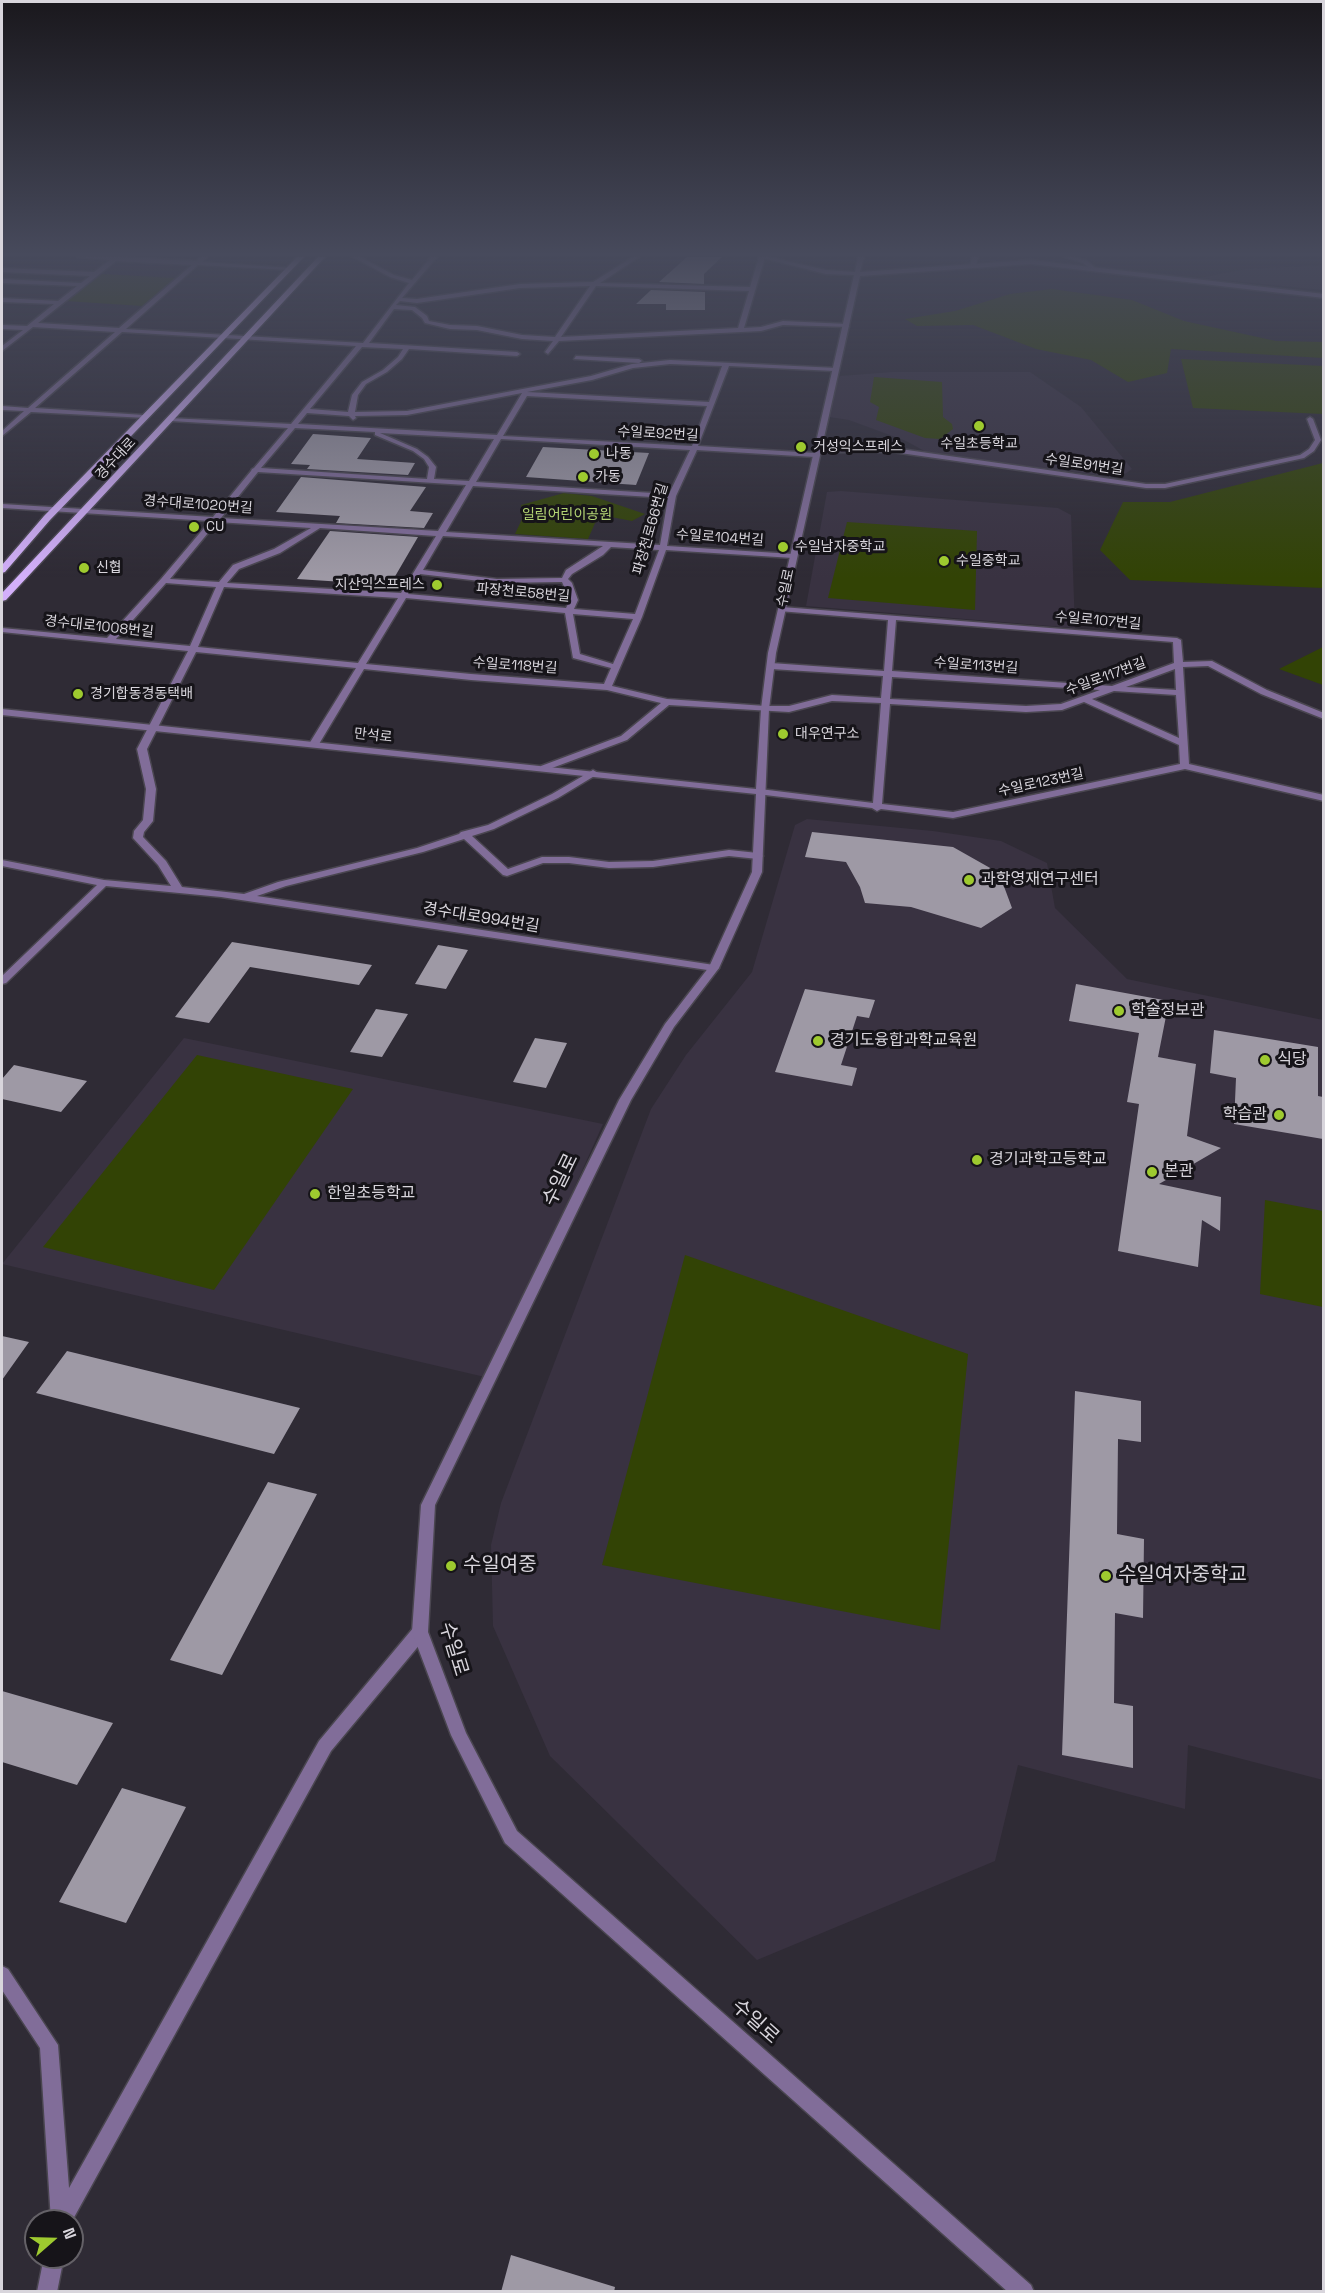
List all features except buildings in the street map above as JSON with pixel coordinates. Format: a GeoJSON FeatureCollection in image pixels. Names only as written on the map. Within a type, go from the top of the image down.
{"type":"FeatureCollection","features":[{"type":"Feature","properties":{"kind":"main road","name":"경수대로"},"geometry":{"type":"LineString","coordinates":[[2,570],[196,364]]}},
{"type":"Feature","properties":{"kind":"main road","name":"경수대로"},"geometry":{"type":"LineString","coordinates":[[2,598],[86,512],[223,364]]}},
{"type":"Feature","properties":{"kind":"street"},"geometry":{"type":"LineString","coordinates":[[2,434],[82,364]]}},
{"type":"Feature","properties":{"kind":"street"},"geometry":{"type":"LineString","coordinates":[[108,642],[164,581],[213,519],[254,470],[277,448],[292,425],[345,364]]}},
{"type":"Feature","properties":{"kind":"street"},"geometry":{"type":"LineString","coordinates":[[391,364],[385,371],[364,383],[355,395],[351,413],[353,420],[367,430],[415,450],[426,458],[432,467],[430,480]]}},
{"type":"Feature","properties":{"kind":"street"},"geometry":{"type":"LineString","coordinates":[[304,411],[407,412],[592,378],[632,366],[651,364]]}},
{"type":"Feature","properties":{"kind":"street"},"geometry":{"type":"LineString","coordinates":[[726,364],[835,369]]}},
{"type":"Feature","properties":{"kind":"street","name":"파장천로66번길"},"geometry":{"type":"LineString","coordinates":[[607,687],[638,617],[663,548],[672,496],[694,448],[726,364]]}},
{"type":"Feature","properties":{"kind":"street","name":"수일로"},"geometry":{"type":"LineString","coordinates":[[836,364],[771,666],[765,709],[757,872],[714,968],[669,1026],[625,1100],[428,1505],[420,1632],[459,1735],[510,1837],[1024,2292]]}},
{"type":"Feature","properties":{"kind":"street"},"geometry":{"type":"LineString","coordinates":[[314,744],[420,572],[470,483],[525,394],[709,404]]}},
{"type":"Feature","properties":{"kind":"street"},"geometry":{"type":"LineString","coordinates":[[2,408],[144,417]]}},
{"type":"Feature","properties":{"kind":"street","name":"수일로92번길"},"geometry":{"type":"LineString","coordinates":[[171,419],[816,453]]}},
{"type":"Feature","properties":{"kind":"street","name":"수일로91번길"},"geometry":{"type":"LineString","coordinates":[[816,453],[893,450],[1110,481],[1165,486],[1302,457],[1312,450],[1318,440],[1310,419]]}},
{"type":"Feature","properties":{"kind":"street"},"geometry":{"type":"LineString","coordinates":[[254,470],[672,496]]}},
{"type":"Feature","properties":{"kind":"street","name":"경수대로1020번길"},"geometry":{"type":"LineString","coordinates":[[2,506],[441,534]]}},
{"type":"Feature","properties":{"kind":"street"},"geometry":{"type":"LineString","coordinates":[[178,889],[162,863],[138,838],[140,831],[148,821],[151,789],[142,749],[151,727],[193,650],[221,585],[237,567],[277,551],[319,526]]}},
{"type":"Feature","properties":{"kind":"street","name":"수일로104번길"},"geometry":{"type":"LineString","coordinates":[[441,534],[793,556]]}},
{"type":"Feature","properties":{"kind":"street"},"geometry":{"type":"LineString","coordinates":[[609,544],[600,553],[569,572],[564,579],[574,600],[569,611],[576,656],[615,667]]}},
{"type":"Feature","properties":{"kind":"street","name":"파장천로58번길"},"geometry":{"type":"LineString","coordinates":[[420,572],[497,581],[564,579]]}},
{"type":"Feature","properties":{"kind":"street","name":"파장천로58번길"},"geometry":{"type":"LineString","coordinates":[[164,581],[405,596],[638,617]]}},
{"type":"Feature","properties":{"kind":"street","name":"수일로107번길"},"geometry":{"type":"LineString","coordinates":[[782,609],[1177,640],[1185,766]]}},
{"type":"Feature","properties":{"kind":"street"},"geometry":{"type":"LineString","coordinates":[[877,808],[892,618]]}},
{"type":"Feature","properties":{"kind":"street","name":"경수대로1008번길"},"geometry":{"type":"LineString","coordinates":[[2,630],[360,666]]}},
{"type":"Feature","properties":{"kind":"street","name":"수일로117번길"},"geometry":{"type":"LineString","coordinates":[[765,709],[789,709],[832,698],[1026,709],[1062,707],[1087,700],[1110,689],[1178,665],[1209,663],[1264,692],[1323,716]]}},
{"type":"Feature","properties":{"kind":"street","name":"수일로118번길"},"geometry":{"type":"LineString","coordinates":[[360,666],[607,687],[667,702],[765,709]]}},
{"type":"Feature","properties":{"kind":"street","name":"수일로113번길"},"geometry":{"type":"LineString","coordinates":[[771,666],[1180,693]]}},
{"type":"Feature","properties":{"kind":"street"},"geometry":{"type":"LineString","coordinates":[[1087,700],[1184,744]]}},
{"type":"Feature","properties":{"kind":"street"},"geometry":{"type":"LineString","coordinates":[[544,768],[624,738],[667,702]]}},
{"type":"Feature","properties":{"kind":"street","name":"만석로"},"geometry":{"type":"LineString","coordinates":[[2,712],[760,792]]}},
{"type":"Feature","properties":{"kind":"street","name":"수일로123번길"},"geometry":{"type":"LineString","coordinates":[[760,792],[877,808],[953,815],[1185,766],[1323,798]]}},
{"type":"Feature","properties":{"kind":"street"},"geometry":{"type":"LineString","coordinates":[[464,834],[491,827],[555,796],[593,773]]}},
{"type":"Feature","properties":{"kind":"street"},"geometry":{"type":"LineString","coordinates":[[464,834],[507,873],[542,860],[568,860],[609,865],[652,864],[729,853],[758,856]]}},
{"type":"Feature","properties":{"kind":"street","name":"경수대로994번길"},"geometry":{"type":"LineString","coordinates":[[244,897],[282,884],[420,850],[464,834]]}},
{"type":"Feature","properties":{"kind":"street","name":"경수대로994번길"},"geometry":{"type":"LineString","coordinates":[[2,863],[104,883],[244,897],[714,968]]}},
{"type":"Feature","properties":{"kind":"street"},"geometry":{"type":"LineString","coordinates":[[2,981],[104,883]]}},
{"type":"Feature","properties":{"kind":"street"},"geometry":{"type":"LineString","coordinates":[[68,2209],[325,1746],[420,1632]]}},
{"type":"Feature","properties":{"kind":"street"},"geometry":{"type":"LineString","coordinates":[[2,1975],[49,2045],[60,2209]]}},
{"type":"Feature","properties":{"kind":"street"},"geometry":{"type":"LineString","coordinates":[[47,2292],[52,2269]]}},
{"type":"Feature","properties":{"kind":"shaded area","name":"수일초등학교"},"geometry":{"type":"Polygon","coordinates":[[[892,372],[1030,372],[1081,407],[1132,469],[1119,478],[928,453],[906,441],[849,420],[823,416],[840,376],[892,372]]]}},
{"type":"Feature","properties":{"kind":"shaded area","name":"수일중학교"},"geometry":{"type":"Polygon","coordinates":[[[841,491],[1058,508],[1071,515],[1075,628],[806,606],[827,492],[841,491]]]}},
{"type":"Feature","properties":{"kind":"shaded area"},"geometry":{"type":"Polygon","coordinates":[[[807,819],[933,831],[1001,841],[1047,863],[1055,908],[1127,979],[1323,1020],[1323,1780],[1188,1745],[1185,1809],[1018,1765],[995,1861],[757,1960],[550,1756],[493,1626],[491,1545],[501,1503],[651,1109],[686,1055],[752,972],[795,825],[807,819]]]}},
{"type":"Feature","properties":{"kind":"shaded area","name":"한일초등학교"},"geometry":{"type":"Polygon","coordinates":[[[184,1038],[603,1124],[489,1378],[2,1264],[184,1038]]]}},
{"type":"Feature","properties":{"kind":"green space"},"geometry":{"type":"Polygon","coordinates":[[[1098,364],[1168,364],[1167,373],[1128,382],[1098,364]]]}},
{"type":"Feature","properties":{"kind":"green space"},"geometry":{"type":"Polygon","coordinates":[[[1182,364],[1323,366],[1323,414],[1193,408],[1182,364]]]}},
{"type":"Feature","properties":{"kind":"green space"},"geometry":{"type":"Polygon","coordinates":[[[874,377],[942,382],[943,417],[952,424],[953,429],[940,439],[925,438],[876,420],[879,407],[870,402],[874,377]]]}},
{"type":"Feature","properties":{"kind":"green space"},"geometry":{"type":"Polygon","coordinates":[[[1323,463],[1323,588],[1130,580],[1100,550],[1123,502],[1170,502],[1323,463]]]}},
{"type":"Feature","properties":{"kind":"green space","name":"일림어린이공원"},"geometry":{"type":"Polygon","coordinates":[[[564,493],[592,496],[645,514],[632,521],[606,516],[595,523],[588,539],[515,534],[524,515],[521,505],[564,493]]]}},
{"type":"Feature","properties":{"kind":"green space"},"geometry":{"type":"Polygon","coordinates":[[[847,522],[977,531],[975,610],[828,598],[847,522]]]}},
{"type":"Feature","properties":{"kind":"green space"},"geometry":{"type":"Polygon","coordinates":[[[1323,647],[1323,685],[1279,669],[1323,647]]]}},
{"type":"Feature","properties":{"kind":"green space"},"geometry":{"type":"Polygon","coordinates":[[[197,1055],[353,1089],[214,1290],[43,1247],[197,1055]]]}},
{"type":"Feature","properties":{"kind":"green space"},"geometry":{"type":"Polygon","coordinates":[[[1265,1200],[1323,1211],[1323,1307],[1260,1294],[1265,1200]]]}},
{"type":"Feature","properties":{"kind":"green space"},"geometry":{"type":"Polygon","coordinates":[[[685,1255],[968,1354],[940,1630],[602,1565],[685,1255]]]}},
{"type":"Feature","properties":{"kind":"place","name":"수일초등학교"},"geometry":{"type":"Point","coordinates":[979,426]}},
{"type":"Feature","properties":{"kind":"place","name":"거성익스프레스"},"geometry":{"type":"Point","coordinates":[801,447]}},
{"type":"Feature","properties":{"kind":"place","name":"나동"},"geometry":{"type":"Point","coordinates":[594,454]}},
{"type":"Feature","properties":{"kind":"place","name":"가동"},"geometry":{"type":"Point","coordinates":[583,477]}},
{"type":"Feature","properties":{"kind":"place","name":"CU"},"geometry":{"type":"Point","coordinates":[194,527]}},
{"type":"Feature","properties":{"kind":"place","name":"수일남자중학교"},"geometry":{"type":"Point","coordinates":[783,547]}},
{"type":"Feature","properties":{"kind":"place","name":"수일중학교"},"geometry":{"type":"Point","coordinates":[944,561]}},
{"type":"Feature","properties":{"kind":"place","name":"신협"},"geometry":{"type":"Point","coordinates":[84,568]}},
{"type":"Feature","properties":{"kind":"place","name":"지산익스프레스"},"geometry":{"type":"Point","coordinates":[437,585]}},
{"type":"Feature","properties":{"kind":"place","name":"경기합동경동택배"},"geometry":{"type":"Point","coordinates":[78,694]}},
{"type":"Feature","properties":{"kind":"place","name":"대우연구소"},"geometry":{"type":"Point","coordinates":[783,734]}},
{"type":"Feature","properties":{"kind":"place","name":"과학영재연구센터"},"geometry":{"type":"Point","coordinates":[969,880]}},
{"type":"Feature","properties":{"kind":"place","name":"학술정보관"},"geometry":{"type":"Point","coordinates":[1119,1011]}},
{"type":"Feature","properties":{"kind":"place","name":"경기도융합과학교육원"},"geometry":{"type":"Point","coordinates":[818,1041]}},
{"type":"Feature","properties":{"kind":"place","name":"식당"},"geometry":{"type":"Point","coordinates":[1265,1060]}},
{"type":"Feature","properties":{"kind":"place","name":"학습관"},"geometry":{"type":"Point","coordinates":[1279,1115]}},
{"type":"Feature","properties":{"kind":"place","name":"경기과학고등학교"},"geometry":{"type":"Point","coordinates":[977,1160]}},
{"type":"Feature","properties":{"kind":"place","name":"본관"},"geometry":{"type":"Point","coordinates":[1152,1172]}},
{"type":"Feature","properties":{"kind":"place","name":"한일초등학교"},"geometry":{"type":"Point","coordinates":[315,1194]}},
{"type":"Feature","properties":{"kind":"place","name":"수일여중"},"geometry":{"type":"Point","coordinates":[451,1566]}},
{"type":"Feature","properties":{"kind":"place","name":"수일여자중학교"},"geometry":{"type":"Point","coordinates":[1106,1576]}}]}
